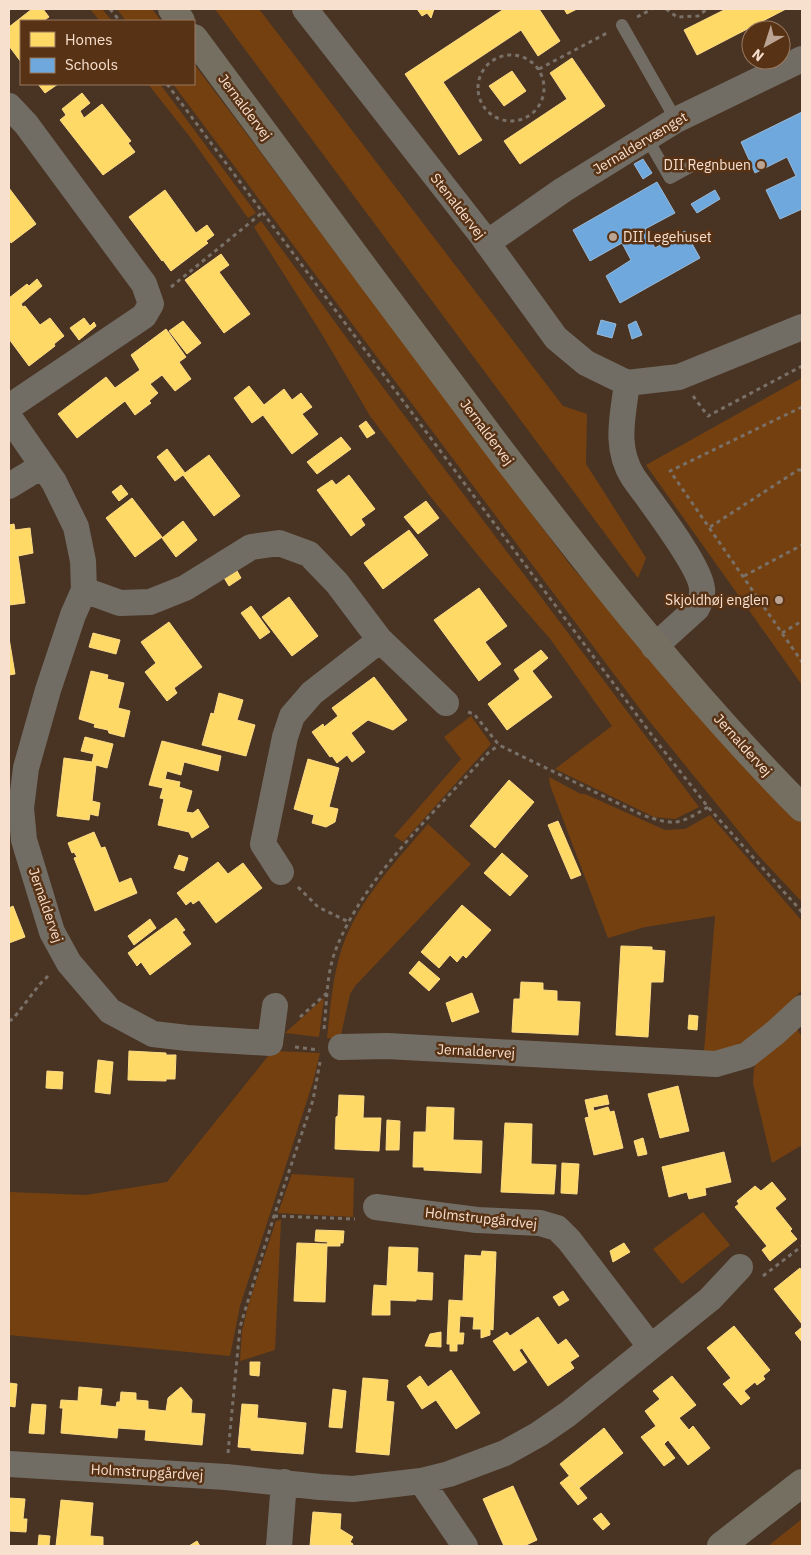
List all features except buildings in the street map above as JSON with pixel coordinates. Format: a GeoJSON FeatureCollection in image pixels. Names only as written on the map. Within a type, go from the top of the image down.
{"type":"FeatureCollection","features":[{"type":"Feature","properties":{"kind":"street"},"geometry":{"type":"LineString","coordinates":[[172,9],[180,20]]}},
{"type":"Feature","properties":{"kind":"street","name":"Stenaldervej"},"geometry":{"type":"LineString","coordinates":[[305,9],[487,244],[556,338],[586,363],[627,383]]}},
{"type":"Feature","properties":{"kind":"street","name":"Jernaldervej"},"geometry":{"type":"LineString","coordinates":[[195,39],[444,376],[654,647],[773,779],[802,808]]}},
{"type":"Feature","properties":{"kind":"street","name":"Jernaldervænget"},"geometry":{"type":"LineString","coordinates":[[487,244],[563,190],[676,120],[802,59]]}},
{"type":"Feature","properties":{"kind":"street"},"geometry":{"type":"LineString","coordinates":[[9,106],[26,124],[144,284],[151,304],[144,316],[9,407]]}},
{"type":"Feature","properties":{"kind":"street"},"geometry":{"type":"LineString","coordinates":[[654,647],[697,608],[701,599],[702,589],[695,567],[625,463],[621,447],[621,435],[627,383],[679,377],[802,328]]}},
{"type":"Feature","properties":{"kind":"street","name":"Jernaldervej"},"geometry":{"type":"LineString","coordinates":[[9,417],[54,482],[76,527],[84,561],[84,590],[73,615],[48,690],[26,768],[21,808],[24,840],[52,932],[69,963],[110,1011],[153,1034],[270,1043]]}},
{"type":"Feature","properties":{"kind":"street"},"geometry":{"type":"LineString","coordinates":[[9,486],[42,466]]}},
{"type":"Feature","properties":{"kind":"street"},"geometry":{"type":"LineString","coordinates":[[84,590],[120,603],[150,602],[185,588],[251,547],[279,543],[309,554],[337,583],[380,640],[446,703]]}},
{"type":"Feature","properties":{"kind":"street"},"geometry":{"type":"LineString","coordinates":[[281,872],[262,844],[285,737],[292,716],[312,693],[380,640]]}},
{"type":"Feature","properties":{"kind":"street"},"geometry":{"type":"LineString","coordinates":[[270,1043],[275,1006]]}},
{"type":"Feature","properties":{"kind":"street","name":"Jernaldervej"},"geometry":{"type":"LineString","coordinates":[[329,1043],[716,1064],[747,1055],[802,1008]]}},
{"type":"Feature","properties":{"kind":"street","name":"Holmstrupgårdvej"},"geometry":{"type":"LineString","coordinates":[[376,1207],[478,1220],[540,1223],[556,1228],[568,1240],[650,1346]]}},
{"type":"Feature","properties":{"kind":"street","name":"Holmstrupgårdvej"},"geometry":{"type":"LineString","coordinates":[[9,1464],[226,1477],[353,1489],[421,1482],[478,1464],[505,1453],[539,1434],[568,1414],[710,1299],[740,1268]]}},
{"type":"Feature","properties":{"kind":"street"},"geometry":{"type":"LineString","coordinates":[[279,1546],[284,1482]]}},
{"type":"Feature","properties":{"kind":"street"},"geometry":{"type":"LineString","coordinates":[[421,1482],[465,1546]]}},
{"type":"Feature","properties":{"kind":"street"},"geometry":{"type":"LineString","coordinates":[[722,1546],[802,1483]]}},
{"type":"Feature","properties":{"kind":"lane"},"geometry":{"type":"LineString","coordinates":[[622,25],[676,120]]}},
{"type":"Feature","properties":{"kind":"lane"},"geometry":{"type":"LineString","coordinates":[[647,138],[670,178],[690,167]]}},
{"type":"Feature","properties":{"kind":"path"},"geometry":{"type":"LineString","coordinates":[[110,9],[119,20]]}},
{"type":"Feature","properties":{"kind":"path"},"geometry":{"type":"LineString","coordinates":[[539,69],[652,9]]}},
{"type":"Feature","properties":{"kind":"path"},"geometry":{"type":"LineString","coordinates":[[666,9],[677,17],[698,16],[706,9]]}},
{"type":"Feature","properties":{"kind":"path"},"geometry":{"type":"LineString","coordinates":[[501,55],[522,56],[539,69],[545,89],[537,109],[520,120],[499,119],[482,106],[476,86],[484,66],[501,55]]}},
{"type":"Feature","properties":{"kind":"path"},"geometry":{"type":"LineString","coordinates":[[167,85],[264,212],[660,746],[708,806],[802,912]]}},
{"type":"Feature","properties":{"kind":"path"},"geometry":{"type":"LineString","coordinates":[[151,304],[264,212]]}},
{"type":"Feature","properties":{"kind":"path"},"geometry":{"type":"LineString","coordinates":[[679,377],[708,416],[802,366]]}},
{"type":"Feature","properties":{"kind":"path"},"geometry":{"type":"LineString","coordinates":[[802,407],[670,471],[802,662]]}},
{"type":"Feature","properties":{"kind":"path"},"geometry":{"type":"LineString","coordinates":[[710,527],[798,470],[802,470]]}},
{"type":"Feature","properties":{"kind":"path"},"geometry":{"type":"LineString","coordinates":[[744,576],[802,545]]}},
{"type":"Feature","properties":{"kind":"path"},"geometry":{"type":"LineString","coordinates":[[782,633],[802,621]]}},
{"type":"Feature","properties":{"kind":"path"},"geometry":{"type":"LineString","coordinates":[[446,703],[474,714],[500,745],[642,815],[664,822],[684,821],[708,806]]}},
{"type":"Feature","properties":{"kind":"path"},"geometry":{"type":"LineString","coordinates":[[226,1477],[240,1327],[274,1216],[313,1100],[329,1043],[331,968],[335,951],[349,922],[369,889],[400,850],[488,753],[500,745]]}},
{"type":"Feature","properties":{"kind":"path"},"geometry":{"type":"LineString","coordinates":[[307,896],[318,907],[349,922]]}},
{"type":"Feature","properties":{"kind":"path"},"geometry":{"type":"LineString","coordinates":[[9,1021],[13,1019],[50,974],[69,963]]}},
{"type":"Feature","properties":{"kind":"path"},"geometry":{"type":"LineString","coordinates":[[270,1043],[329,1043]]}},
{"type":"Feature","properties":{"kind":"path"},"geometry":{"type":"LineString","coordinates":[[274,1216],[356,1220],[376,1207]]}},
{"type":"Feature","properties":{"kind":"path"},"geometry":{"type":"LineString","coordinates":[[740,1268],[763,1276],[802,1246]]}},
{"type":"Feature","properties":{"kind":"shaded area"},"geometry":{"type":"Polygon","coordinates":[[[90,9],[102,9],[111,20],[99,20],[90,9]]]}},
{"type":"Feature","properties":{"kind":"shaded area"},"geometry":{"type":"Polygon","coordinates":[[[117,9],[152,9],[160,20],[125,20],[117,9]]]}},
{"type":"Feature","properties":{"kind":"shaded area"},"geometry":{"type":"Polygon","coordinates":[[[215,9],[259,9],[563,406],[587,414],[586,464],[646,558],[638,578],[215,9]]]}},
{"type":"Feature","properties":{"kind":"shaded area"},"geometry":{"type":"Polygon","coordinates":[[[195,65],[571,566],[802,824],[802,902],[759,856],[646,717],[174,85],[195,85],[195,65]]]}},
{"type":"Feature","properties":{"kind":"shaded area"},"geometry":{"type":"Polygon","coordinates":[[[149,85],[161,85],[256,213],[248,218],[190,137],[149,85]]]}},
{"type":"Feature","properties":{"kind":"shaded area"},"geometry":{"type":"Polygon","coordinates":[[[261,221],[376,378],[699,807],[675,819],[654,817],[555,769],[612,726],[551,640],[486,565],[430,496],[370,416],[320,331],[254,227],[261,221]]]}},
{"type":"Feature","properties":{"kind":"shaded area"},"geometry":{"type":"Polygon","coordinates":[[[802,378],[802,685],[646,465],[802,378]]]}},
{"type":"Feature","properties":{"kind":"shaded area"},"geometry":{"type":"Polygon","coordinates":[[[471,716],[491,744],[403,842],[394,836],[461,759],[444,737],[471,716]]]}},
{"type":"Feature","properties":{"kind":"shaded area"},"geometry":{"type":"Polygon","coordinates":[[[549,777],[581,794],[585,794],[665,830],[685,829],[710,815],[802,921],[802,990],[781,1013],[747,1040],[720,1050],[704,1052],[715,916],[645,927],[608,938],[550,785],[549,777]]]}},
{"type":"Feature","properties":{"kind":"shaded area"},"geometry":{"type":"Polygon","coordinates":[[[428,824],[471,864],[355,986],[350,994],[340,1039],[327,1038],[337,968],[345,939],[354,920],[376,886],[428,824]]]}},
{"type":"Feature","properties":{"kind":"shaded area"},"geometry":{"type":"Polygon","coordinates":[[[324,998],[319,1037],[285,1033],[324,998]]]}},
{"type":"Feature","properties":{"kind":"shaded area"},"geometry":{"type":"Polygon","coordinates":[[[797,1029],[802,1037],[802,1145],[772,1163],[753,1083],[754,1068],[758,1059],[797,1029]]]}},
{"type":"Feature","properties":{"kind":"shaded area"},"geometry":{"type":"Polygon","coordinates":[[[275,1051],[320,1053],[313,1082],[240,1306],[230,1356],[9,1335],[9,1192],[86,1195],[167,1182],[269,1055],[275,1051]]]}},
{"type":"Feature","properties":{"kind":"shaded area"},"geometry":{"type":"Polygon","coordinates":[[[292,1174],[354,1178],[353,1217],[278,1213],[292,1174]]]}},
{"type":"Feature","properties":{"kind":"shaded area"},"geometry":{"type":"Polygon","coordinates":[[[703,1212],[730,1245],[682,1284],[653,1249],[703,1212]]]}},
{"type":"Feature","properties":{"kind":"shaded area"},"geometry":{"type":"Polygon","coordinates":[[[281,1220],[275,1350],[240,1361],[242,1331],[248,1306],[276,1221],[281,1220]]]}},
{"type":"Feature","properties":{"kind":"shaded area"},"geometry":{"type":"Polygon","coordinates":[[[802,1519],[802,1546],[768,1546],[802,1519]]]}},
{"type":"Feature","properties":{"kind":"place","name":"DII Regnbuen"},"geometry":{"type":"Point","coordinates":[761,165]}},
{"type":"Feature","properties":{"kind":"place","name":"DII Legehuset"},"geometry":{"type":"Point","coordinates":[613,237]}},
{"type":"Feature","properties":{"kind":"place","name":"Skjoldhøj englen"},"geometry":{"type":"Point","coordinates":[779,600]}}]}
